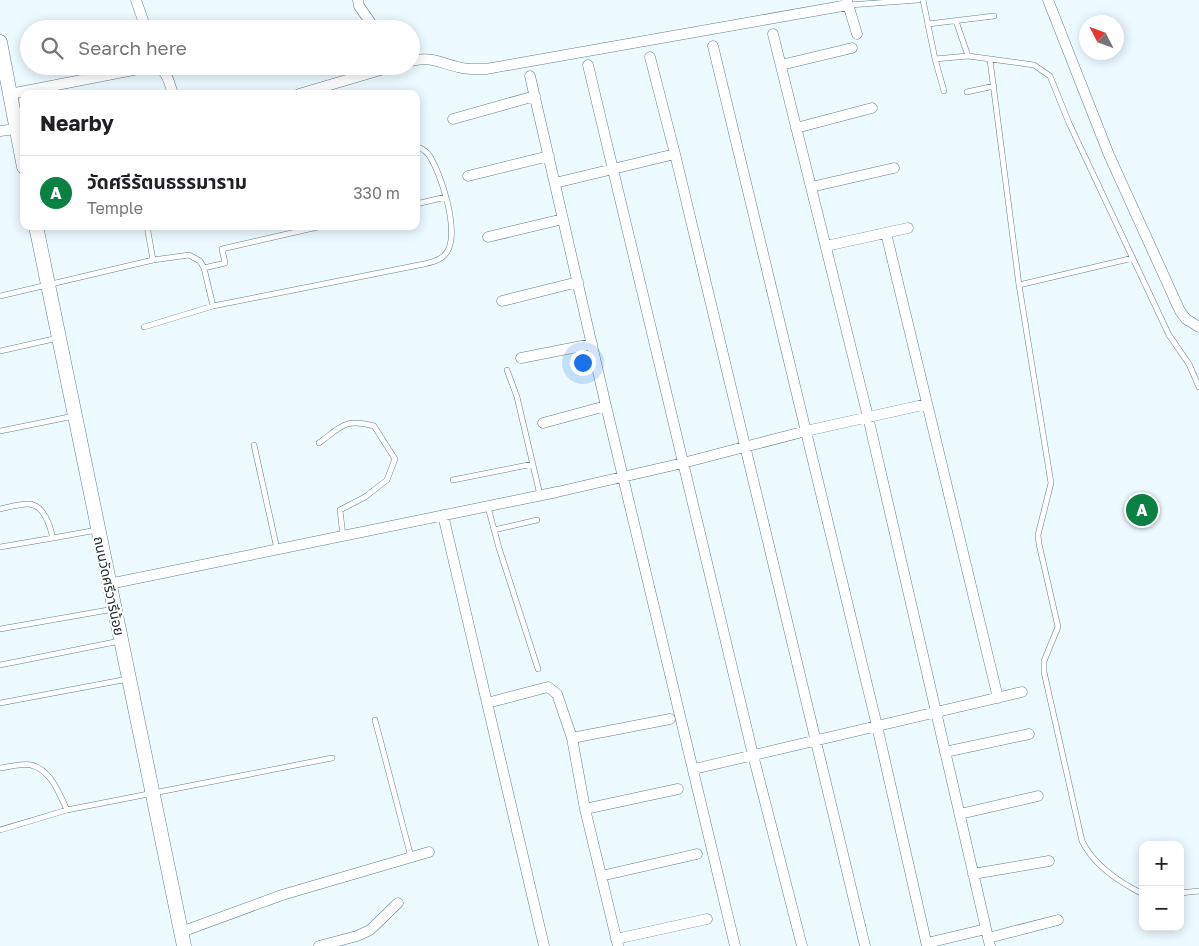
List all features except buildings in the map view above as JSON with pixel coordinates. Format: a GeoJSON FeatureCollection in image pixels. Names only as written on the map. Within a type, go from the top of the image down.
{"type":"FeatureCollection","features":[{"type":"Feature","properties":{"kind":"main road"},"geometry":{"type":"LineString","coordinates":[[0,44],[20,148]]}},
{"type":"Feature","properties":{"kind":"main road","name":"ถนนวัดศรีวารีน้อย"},"geometry":{"type":"LineString","coordinates":[[37,230],[184,946]]}},
{"type":"Feature","properties":{"kind":"street"},"geometry":{"type":"LineString","coordinates":[[136,0],[143,20]]}},
{"type":"Feature","properties":{"kind":"street"},"geometry":{"type":"LineString","coordinates":[[358,0],[359,6],[369,20]]}},
{"type":"Feature","properties":{"kind":"street"},"geometry":{"type":"LineString","coordinates":[[1048,0],[1109,155],[1180,311],[1186,319],[1199,327]]}},
{"type":"Feature","properties":{"kind":"street"},"geometry":{"type":"LineString","coordinates":[[420,59],[438,60],[471,69],[486,68],[847,3],[857,34]]}},
{"type":"Feature","properties":{"kind":"street"},"geometry":{"type":"LineString","coordinates":[[773,34],[868,417],[988,938]]}},
{"type":"Feature","properties":{"kind":"street"},"geometry":{"type":"LineString","coordinates":[[713,46],[877,726],[927,945],[988,938],[1058,920]]}},
{"type":"Feature","properties":{"kind":"street"},"geometry":{"type":"LineString","coordinates":[[781,65],[852,48]]}},
{"type":"Feature","properties":{"kind":"street"},"geometry":{"type":"LineString","coordinates":[[650,57],[675,154],[864,946]]}},
{"type":"Feature","properties":{"kind":"street"},"geometry":{"type":"LineString","coordinates":[[588,65],[753,755],[802,946]]}},
{"type":"Feature","properties":{"kind":"street"},"geometry":{"type":"LineString","coordinates":[[31,90],[108,75]]}},
{"type":"Feature","properties":{"kind":"street"},"geometry":{"type":"LineString","coordinates":[[166,75],[172,90]]}},
{"type":"Feature","properties":{"kind":"street"},"geometry":{"type":"LineString","coordinates":[[313,90],[363,75]]}},
{"type":"Feature","properties":{"kind":"street"},"geometry":{"type":"LineString","coordinates":[[530,76],[606,406],[735,946]]}},
{"type":"Feature","properties":{"kind":"street"},"geometry":{"type":"LineString","coordinates":[[10,94],[20,92]]}},
{"type":"Feature","properties":{"kind":"street"},"geometry":{"type":"LineString","coordinates":[[453,119],[535,96]]}},
{"type":"Feature","properties":{"kind":"street"},"geometry":{"type":"LineString","coordinates":[[796,128],[872,108]]}},
{"type":"Feature","properties":{"kind":"street"},"geometry":{"type":"LineString","coordinates":[[0,131],[16,129]]}},
{"type":"Feature","properties":{"kind":"street"},"geometry":{"type":"LineString","coordinates":[[555,183],[675,154]]}},
{"type":"Feature","properties":{"kind":"street"},"geometry":{"type":"LineString","coordinates":[[468,176],[549,156]]}},
{"type":"Feature","properties":{"kind":"street"},"geometry":{"type":"LineString","coordinates":[[811,187],[894,168]]}},
{"type":"Feature","properties":{"kind":"street"},"geometry":{"type":"LineString","coordinates":[[488,237],[563,219]]}},
{"type":"Feature","properties":{"kind":"street"},"geometry":{"type":"LineString","coordinates":[[826,246],[908,228]]}},
{"type":"Feature","properties":{"kind":"street"},"geometry":{"type":"LineString","coordinates":[[886,233],[998,698]]}},
{"type":"Feature","properties":{"kind":"street"},"geometry":{"type":"LineString","coordinates":[[502,301],[578,282]]}},
{"type":"Feature","properties":{"kind":"street"},"geometry":{"type":"LineString","coordinates":[[520,358],[592,344]]}},
{"type":"Feature","properties":{"kind":"street"},"geometry":{"type":"LineString","coordinates":[[109,584],[624,477],[806,431],[927,404]]}},
{"type":"Feature","properties":{"kind":"street"},"geometry":{"type":"LineString","coordinates":[[543,423],[606,406]]}},
{"type":"Feature","properties":{"kind":"street"},"geometry":{"type":"LineString","coordinates":[[443,515],[544,946]]}},
{"type":"Feature","properties":{"kind":"street"},"geometry":{"type":"LineString","coordinates":[[487,703],[548,688],[557,694],[572,738],[585,809],[617,942],[707,920]]}},
{"type":"Feature","properties":{"kind":"street"},"geometry":{"type":"LineString","coordinates":[[694,769],[1022,692]]}},
{"type":"Feature","properties":{"kind":"street"},"geometry":{"type":"LineString","coordinates":[[572,738],[670,719]]}},
{"type":"Feature","properties":{"kind":"street"},"geometry":{"type":"LineString","coordinates":[[945,752],[1029,734]]}},
{"type":"Feature","properties":{"kind":"street"},"geometry":{"type":"LineString","coordinates":[[585,809],[678,789]]}},
{"type":"Feature","properties":{"kind":"street"},"geometry":{"type":"LineString","coordinates":[[960,814],[1038,796]]}},
{"type":"Feature","properties":{"kind":"street"},"geometry":{"type":"LineString","coordinates":[[181,932],[282,895],[429,852]]}},
{"type":"Feature","properties":{"kind":"street"},"geometry":{"type":"LineString","coordinates":[[602,876],[697,854]]}},
{"type":"Feature","properties":{"kind":"street"},"geometry":{"type":"LineString","coordinates":[[973,874],[1049,861]]}},
{"type":"Feature","properties":{"kind":"street"},"geometry":{"type":"LineString","coordinates":[[319,946],[357,936],[370,930],[398,904]]}},
{"type":"Feature","properties":{"kind":"lane"},"geometry":{"type":"LineString","coordinates":[[847,3],[918,0]]}},
{"type":"Feature","properties":{"kind":"lane"},"geometry":{"type":"LineString","coordinates":[[923,0],[935,59],[944,91]]}},
{"type":"Feature","properties":{"kind":"lane"},"geometry":{"type":"LineString","coordinates":[[928,24],[994,16]]}},
{"type":"Feature","properties":{"kind":"lane"},"geometry":{"type":"LineString","coordinates":[[956,20],[968,56]]}},
{"type":"Feature","properties":{"kind":"lane"},"geometry":{"type":"LineString","coordinates":[[935,59],[968,56],[1034,65],[1050,76],[1069,122],[1169,335],[1188,364],[1199,387]]}},
{"type":"Feature","properties":{"kind":"lane"},"geometry":{"type":"LineString","coordinates":[[990,60],[1019,285],[1051,483],[1038,535],[1058,627],[1044,661],[1044,672],[1082,841],[1088,854],[1107,871],[1122,883],[1139,892]]}},
{"type":"Feature","properties":{"kind":"lane"},"geometry":{"type":"LineString","coordinates":[[967,92],[994,86]]}},
{"type":"Feature","properties":{"kind":"lane"},"geometry":{"type":"LineString","coordinates":[[144,327],[213,306],[435,261],[447,252],[451,242],[451,224],[442,180],[428,155],[420,148]]}},
{"type":"Feature","properties":{"kind":"lane"},"geometry":{"type":"LineString","coordinates":[[420,203],[446,197]]}},
{"type":"Feature","properties":{"kind":"lane"},"geometry":{"type":"LineString","coordinates":[[148,230],[153,260]]}},
{"type":"Feature","properties":{"kind":"lane"},"geometry":{"type":"LineString","coordinates":[[204,268],[225,263],[222,249],[305,230]]}},
{"type":"Feature","properties":{"kind":"lane"},"geometry":{"type":"LineString","coordinates":[[0,296],[153,260],[189,255],[200,261],[204,268],[213,306]]}},
{"type":"Feature","properties":{"kind":"lane"},"geometry":{"type":"LineString","coordinates":[[1019,285],[1133,258]]}},
{"type":"Feature","properties":{"kind":"lane"},"geometry":{"type":"LineString","coordinates":[[0,351],[58,338]]}},
{"type":"Feature","properties":{"kind":"lane"},"geometry":{"type":"LineString","coordinates":[[507,370],[517,397],[540,495]]}},
{"type":"Feature","properties":{"kind":"lane"},"geometry":{"type":"LineString","coordinates":[[0,431],[74,416]]}},
{"type":"Feature","properties":{"kind":"lane"},"geometry":{"type":"LineString","coordinates":[[319,443],[343,425],[358,422],[374,426],[395,458],[387,480],[365,497],[340,510],[343,536]]}},
{"type":"Feature","properties":{"kind":"lane"},"geometry":{"type":"LineString","coordinates":[[254,445],[277,549]]}},
{"type":"Feature","properties":{"kind":"lane"},"geometry":{"type":"LineString","coordinates":[[453,480],[533,464]]}},
{"type":"Feature","properties":{"kind":"lane"},"geometry":{"type":"LineString","coordinates":[[0,509],[28,504],[34,505],[41,510],[50,524],[53,538]]}},
{"type":"Feature","properties":{"kind":"lane"},"geometry":{"type":"LineString","coordinates":[[488,506],[538,669]]}},
{"type":"Feature","properties":{"kind":"lane"},"geometry":{"type":"LineString","coordinates":[[494,530],[537,520]]}},
{"type":"Feature","properties":{"kind":"lane"},"geometry":{"type":"LineString","coordinates":[[0,548],[98,530]]}},
{"type":"Feature","properties":{"kind":"lane"},"geometry":{"type":"LineString","coordinates":[[0,629],[114,609]]}},
{"type":"Feature","properties":{"kind":"lane"},"geometry":{"type":"LineString","coordinates":[[0,665],[121,641]]}},
{"type":"Feature","properties":{"kind":"lane"},"geometry":{"type":"LineString","coordinates":[[0,702],[128,678]]}},
{"type":"Feature","properties":{"kind":"lane"},"geometry":{"type":"LineString","coordinates":[[375,720],[411,857]]}},
{"type":"Feature","properties":{"kind":"lane"},"geometry":{"type":"LineString","coordinates":[[0,830],[66,810],[332,758]]}},
{"type":"Feature","properties":{"kind":"lane"},"geometry":{"type":"LineString","coordinates":[[0,768],[30,764],[43,770],[52,781],[66,810]]}},
{"type":"Feature","properties":{"kind":"lane"},"geometry":{"type":"LineString","coordinates":[[1184,893],[1199,891]]}},
{"type":"Feature","properties":{"kind":"place","name":"วัดศรีรัตนธรรมาราม"},"geometry":{"type":"Point","coordinates":[1142,510]}}]}
